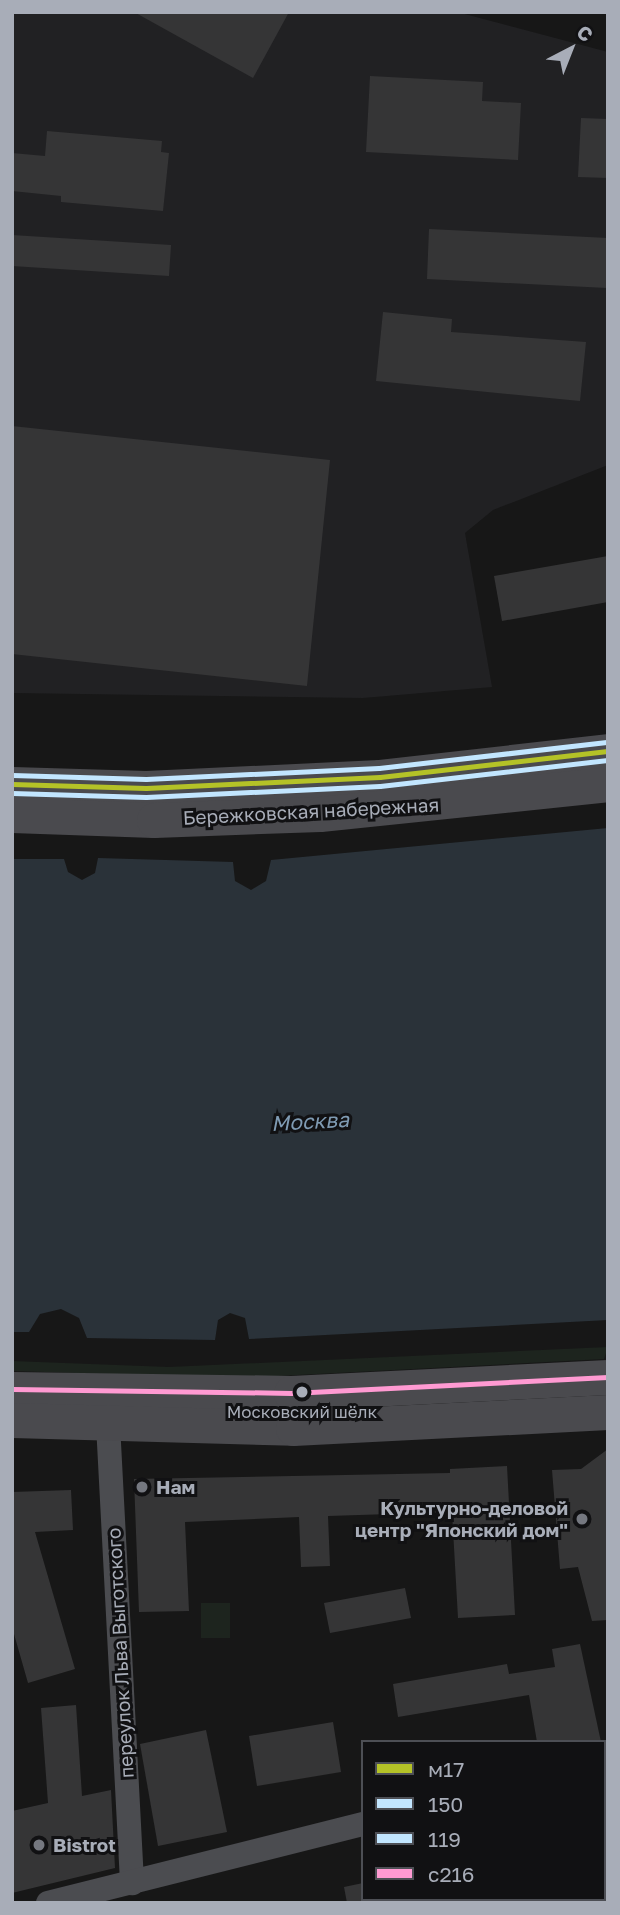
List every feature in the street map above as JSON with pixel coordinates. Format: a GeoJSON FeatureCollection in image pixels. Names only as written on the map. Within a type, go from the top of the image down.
{"type":"FeatureCollection","features":[{"type":"Feature","properties":{"kind":"main road","name":"Бережковская набережная"},"geometry":{"type":"LineString","coordinates":[[12,783],[146,788],[380,777],[608,751]]}},
{"type":"Feature","properties":{"kind":"main road","name":"Бережковская набережная"},"geometry":{"type":"LineString","coordinates":[[12,815],[154,820],[320,814],[608,784]]}},
{"type":"Feature","properties":{"kind":"main road"},"geometry":{"type":"LineString","coordinates":[[12,1389],[291,1393],[608,1377]]}},
{"type":"Feature","properties":{"kind":"main road"},"geometry":{"type":"LineString","coordinates":[[12,1420],[293,1428],[608,1412]]}},
{"type":"Feature","properties":{"kind":"street","name":"переулок Льва Выготского"},"geometry":{"type":"LineString","coordinates":[[108,1424],[132,1883]]}},
{"type":"Feature","properties":{"kind":"street"},"geometry":{"type":"LineString","coordinates":[[47,1903],[361,1825]]}},
{"type":"Feature","properties":{"kind":"shaded area"},"geometry":{"type":"Polygon","coordinates":[[[12,12],[457,12],[608,52],[608,465],[493,510],[465,533],[492,687],[363,698],[12,693],[12,12]]]}},
{"type":"Feature","properties":{"kind":"shaded area"},"geometry":{"type":"Polygon","coordinates":[[[608,1347],[604,1359],[240,1378],[12,1371],[12,1361],[169,1367],[608,1347]]]}},
{"type":"Feature","properties":{"kind":"shaded area"},"geometry":{"type":"Polygon","coordinates":[[[201,1603],[230,1603],[230,1638],[201,1638],[201,1603]]]}},
{"type":"Feature","properties":{"kind":"water","name":"Москва"},"geometry":{"type":"Polygon","coordinates":[[[608,828],[608,1320],[249,1339],[245,1318],[230,1313],[218,1320],[215,1340],[87,1338],[79,1318],[61,1309],[40,1314],[29,1332],[12,1332],[12,859],[64,859],[68,872],[82,880],[95,873],[98,858],[233,862],[235,881],[251,890],[266,881],[271,860],[608,828]]]}},
{"type":"Feature","properties":{"kind":"building"},"geometry":{"type":"Polygon","coordinates":[[[134,12],[289,12],[253,78],[134,12]]]}},
{"type":"Feature","properties":{"kind":"building"},"geometry":{"type":"Polygon","coordinates":[[[370,76],[483,82],[482,101],[521,103],[518,160],[366,152],[370,76]]]}},
{"type":"Feature","properties":{"kind":"building"},"geometry":{"type":"Polygon","coordinates":[[[581,118],[608,119],[608,178],[578,177],[581,118]]]}},
{"type":"Feature","properties":{"kind":"building"},"geometry":{"type":"Polygon","coordinates":[[[47,131],[162,141],[161,152],[169,153],[163,211],[61,202],[61,196],[12,191],[12,153],[45,156],[47,131]]]}},
{"type":"Feature","properties":{"kind":"building"},"geometry":{"type":"Polygon","coordinates":[[[429,229],[608,238],[607,288],[427,279],[429,229]]]}},
{"type":"Feature","properties":{"kind":"building"},"geometry":{"type":"Polygon","coordinates":[[[12,235],[171,245],[169,276],[12,266],[12,235]]]}},
{"type":"Feature","properties":{"kind":"building"},"geometry":{"type":"Polygon","coordinates":[[[383,312],[452,319],[451,332],[586,342],[580,401],[376,381],[383,312]]]}},
{"type":"Feature","properties":{"kind":"building"},"geometry":{"type":"Polygon","coordinates":[[[12,426],[330,460],[307,686],[12,654],[12,426]]]}},
{"type":"Feature","properties":{"kind":"building"},"geometry":{"type":"Polygon","coordinates":[[[608,556],[608,602],[502,621],[494,576],[608,556]]]}},
{"type":"Feature","properties":{"kind":"building","name":"Культурно-деловой центр \"Японский дом\""},"geometry":{"type":"Polygon","coordinates":[[[608,1449],[608,1620],[592,1621],[578,1567],[560,1569],[552,1470],[581,1469],[608,1449]]]}},
{"type":"Feature","properties":{"kind":"building"},"geometry":{"type":"Polygon","coordinates":[[[507,1466],[515,1615],[458,1618],[452,1512],[328,1516],[330,1566],[301,1567],[299,1517],[185,1522],[189,1611],[139,1612],[134,1479],[450,1473],[450,1469],[507,1466]]]}},
{"type":"Feature","properties":{"kind":"building"},"geometry":{"type":"Polygon","coordinates":[[[71,1490],[73,1530],[35,1532],[75,1669],[28,1683],[12,1627],[12,1492],[71,1490]]]}},
{"type":"Feature","properties":{"kind":"building"},"geometry":{"type":"Polygon","coordinates":[[[405,1588],[411,1618],[330,1633],[324,1603],[405,1588]]]}},
{"type":"Feature","properties":{"kind":"building"},"geometry":{"type":"Polygon","coordinates":[[[580,1644],[601,1740],[537,1740],[529,1695],[398,1717],[393,1684],[507,1664],[509,1674],[555,1667],[552,1649],[580,1644]]]}},
{"type":"Feature","properties":{"kind":"building"},"geometry":{"type":"Polygon","coordinates":[[[76,1705],[82,1796],[111,1790],[115,1868],[12,1893],[12,1811],[48,1803],[41,1708],[76,1705]]]}},
{"type":"Feature","properties":{"kind":"building"},"geometry":{"type":"Polygon","coordinates":[[[333,1722],[341,1772],[257,1786],[249,1736],[333,1722]]]}},
{"type":"Feature","properties":{"kind":"building"},"geometry":{"type":"Polygon","coordinates":[[[206,1730],[227,1832],[158,1846],[140,1744],[206,1730]]]}},
{"type":"Feature","properties":{"kind":"building"},"geometry":{"type":"Polygon","coordinates":[[[361,1883],[363,1903],[347,1903],[344,1887],[361,1883]]]}},
{"type":"Feature","properties":{"kind":"transit line","name":"119"},"geometry":{"type":"LineString","coordinates":[[12,775],[146,779],[379,768],[607,742]]}},
{"type":"Feature","properties":{"kind":"transit line","name":"м17"},"geometry":{"type":"LineString","coordinates":[[12,784],[146,788],[380,777],[608,751]]}},
{"type":"Feature","properties":{"kind":"transit line","name":"150"},"geometry":{"type":"LineString","coordinates":[[12,793],[146,797],[380,786],[608,760]]}},
{"type":"Feature","properties":{"kind":"transit line","name":"с216"},"geometry":{"type":"LineString","coordinates":[[12,1389],[291,1393],[608,1377]]}},
{"type":"Feature","properties":{"kind":"place","name":"Московский шёлк"},"geometry":{"type":"Point","coordinates":[302,1392]}},
{"type":"Feature","properties":{"kind":"place","name":"Нам"},"geometry":{"type":"Point","coordinates":[142,1487]}},
{"type":"Feature","properties":{"kind":"place","name":"Культурно-деловой центр \"Японский дом\""},"geometry":{"type":"Point","coordinates":[582,1519]}},
{"type":"Feature","properties":{"kind":"place","name":"Bistrot"},"geometry":{"type":"Point","coordinates":[39,1845]}}]}
